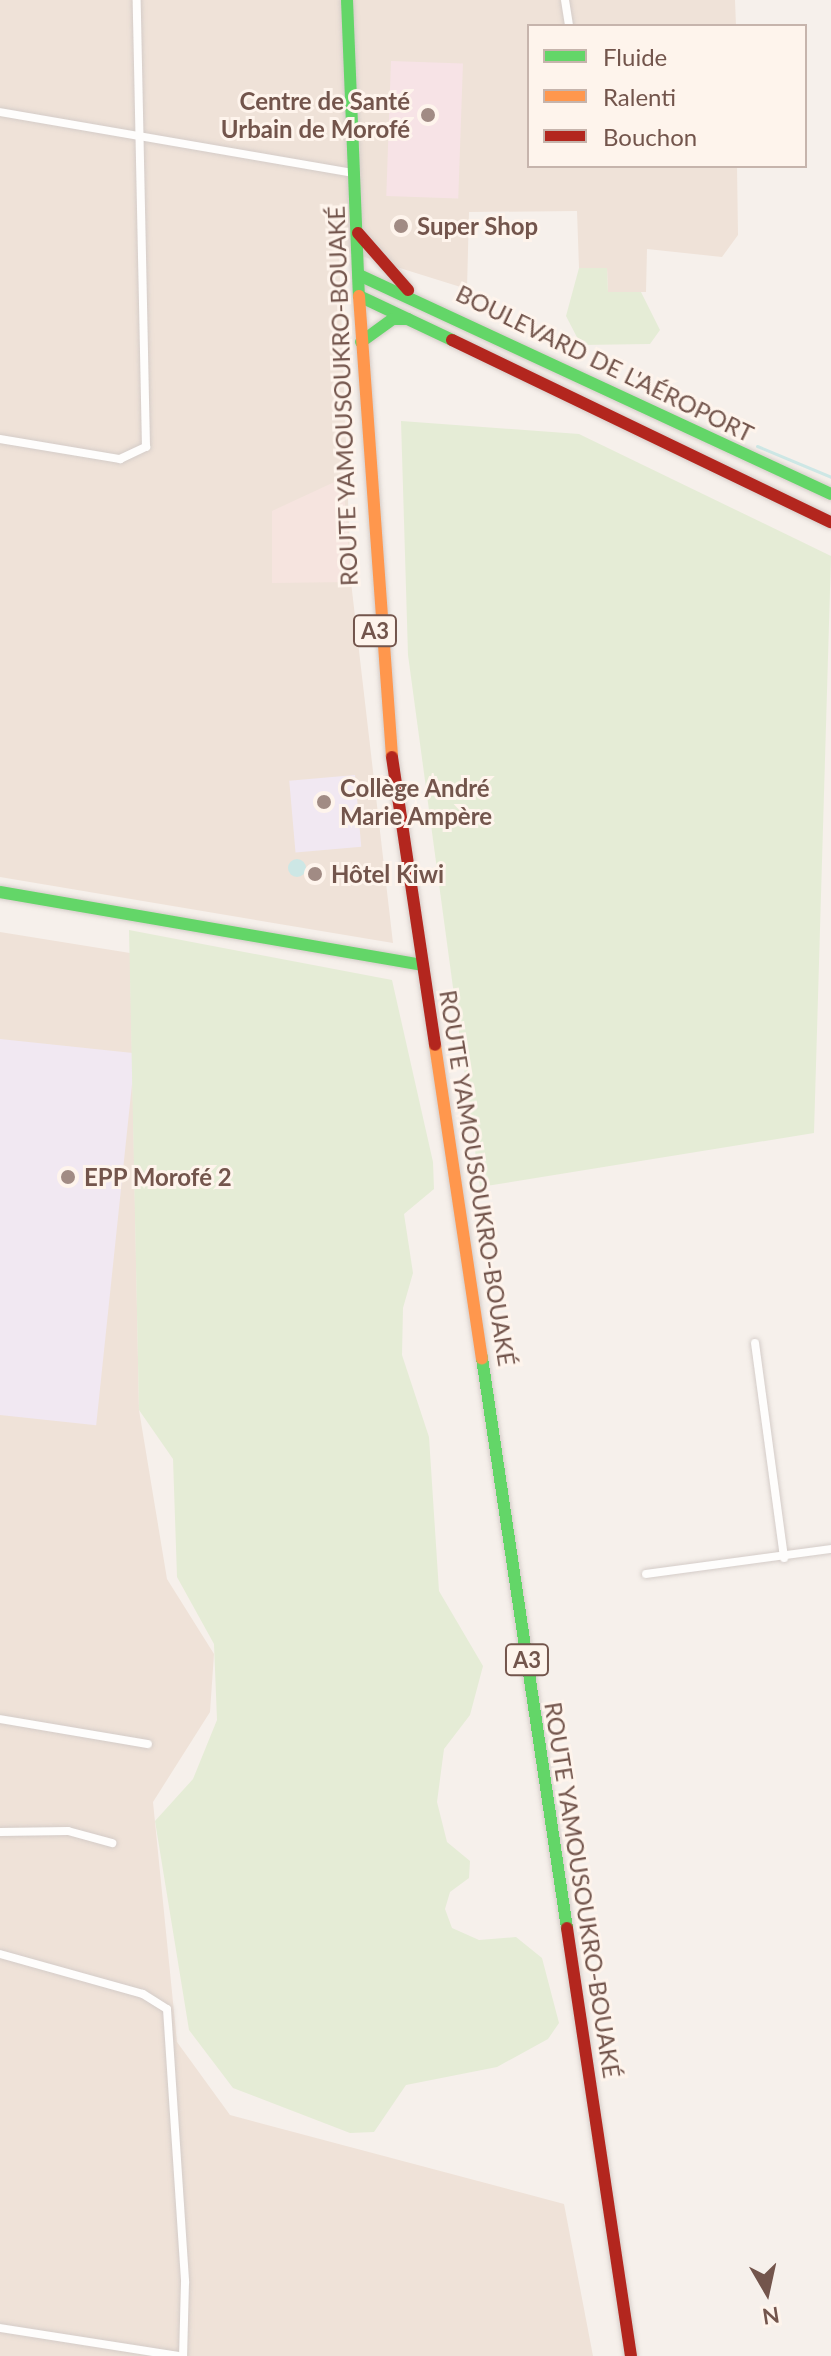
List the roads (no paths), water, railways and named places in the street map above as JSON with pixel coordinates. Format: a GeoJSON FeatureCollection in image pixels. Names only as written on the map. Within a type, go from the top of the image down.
{"type":"FeatureCollection","features":[{"type":"Feature","properties":{"kind":"main road","name":"ROUTE YAMOUSOUKRO-BOUAKÉ"},"geometry":{"type":"LineString","coordinates":[[347,0],[369,569],[422,965],[631,2356]]}},
{"type":"Feature","properties":{"kind":"main road"},"geometry":{"type":"LineString","coordinates":[[357,231],[415,296]]}},
{"type":"Feature","properties":{"kind":"main road","name":"BOULEVARD DE L'AÉROPORT"},"geometry":{"type":"LineString","coordinates":[[359,275],[415,296],[831,494]]}},
{"type":"Feature","properties":{"kind":"main road","name":"BOULEVARD DE L'AÉROPORT"},"geometry":{"type":"LineString","coordinates":[[359,296],[814,511],[831,522]]}},
{"type":"Feature","properties":{"kind":"main road"},"geometry":{"type":"LineString","coordinates":[[361,342],[393,319],[412,319]]}},
{"type":"Feature","properties":{"kind":"main road"},"geometry":{"type":"LineString","coordinates":[[0,892],[422,965]]}},
{"type":"Feature","properties":{"kind":"street"},"geometry":{"type":"LineString","coordinates":[[0,439],[120,459],[146,447],[137,0]]}},
{"type":"Feature","properties":{"kind":"street"},"geometry":{"type":"LineString","coordinates":[[565,0],[569,24]]}},
{"type":"Feature","properties":{"kind":"street"},"geometry":{"type":"LineString","coordinates":[[0,112],[354,173]]}},
{"type":"Feature","properties":{"kind":"street"},"geometry":{"type":"LineString","coordinates":[[755,1343],[784,1558]]}},
{"type":"Feature","properties":{"kind":"street"},"geometry":{"type":"LineString","coordinates":[[646,1574],[784,1558],[831,1549]]}},
{"type":"Feature","properties":{"kind":"street"},"geometry":{"type":"LineString","coordinates":[[0,1719],[148,1744]]}},
{"type":"Feature","properties":{"kind":"street"},"geometry":{"type":"LineString","coordinates":[[0,1832],[68,1831],[112,1843]]}},
{"type":"Feature","properties":{"kind":"street"},"geometry":{"type":"LineString","coordinates":[[0,1954],[143,1994],[167,2009],[185,2282],[180,2356],[0,2328]]}},
{"type":"Feature","properties":{"kind":"water"},"geometry":{"type":"Polygon","coordinates":[[[297,859],[306,868],[297,877],[288,868],[297,859]]]}},
{"type":"Feature","properties":{"kind":"waterway"},"geometry":{"type":"LineString","coordinates":[[757,446],[831,477]]}},
{"type":"Feature","properties":{"kind":"place","name":"Centre de Santé Urbain de Morofé"},"geometry":{"type":"Point","coordinates":[428,115]}},
{"type":"Feature","properties":{"kind":"place","name":"Super Shop"},"geometry":{"type":"Point","coordinates":[401,226]}},
{"type":"Feature","properties":{"kind":"place","name":"Collège André Marie Ampère"},"geometry":{"type":"Point","coordinates":[324,802]}},
{"type":"Feature","properties":{"kind":"place","name":"Hôtel Kiwi"},"geometry":{"type":"Point","coordinates":[315,874]}},
{"type":"Feature","properties":{"kind":"place","name":"EPP Morofé 2"},"geometry":{"type":"Point","coordinates":[68,1177]}}]}
